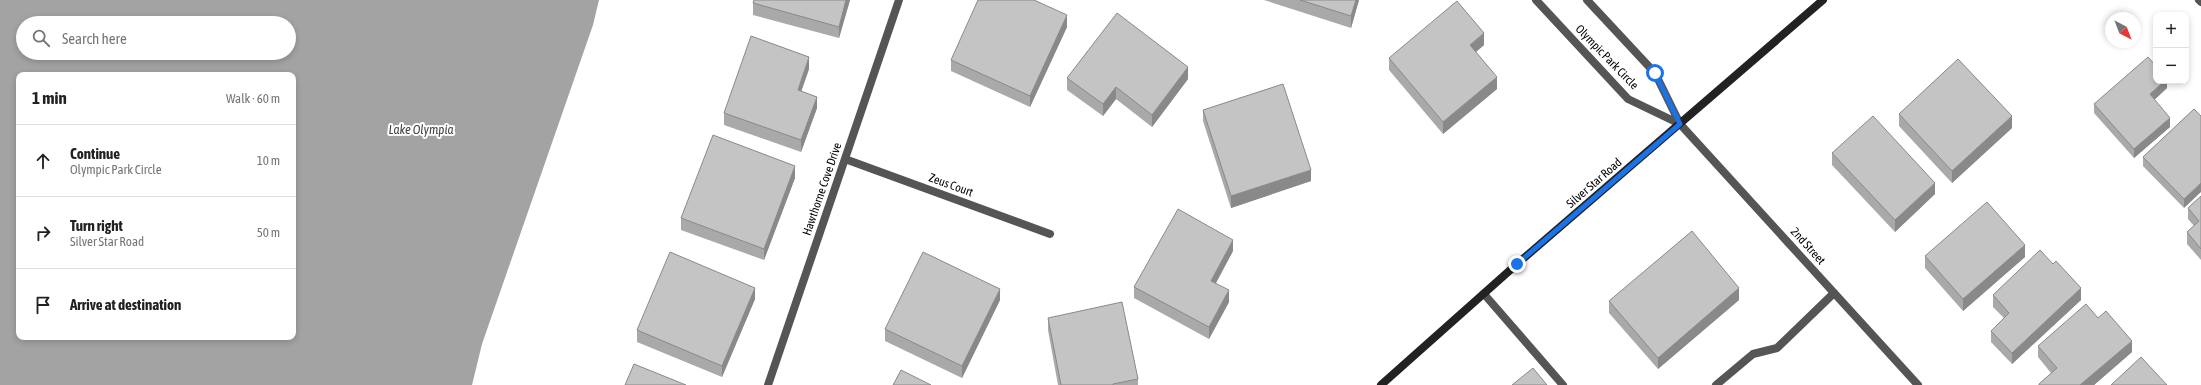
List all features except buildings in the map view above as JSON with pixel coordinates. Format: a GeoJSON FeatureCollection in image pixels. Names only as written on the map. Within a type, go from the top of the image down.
{"type":"FeatureCollection","features":[{"type":"Feature","properties":{"kind":"main road","name":"Silver Star Road"},"geometry":{"type":"LineString","coordinates":[[1381,385],[1823,0]]}},
{"type":"Feature","properties":{"kind":"street","name":"Hawthorne Cove Drive"},"geometry":{"type":"LineString","coordinates":[[768,385],[899,0]]}},
{"type":"Feature","properties":{"kind":"street","name":"Olympic Park Circle"},"geometry":{"type":"LineString","coordinates":[[1536,0],[1628,99],[1680,124]]}},
{"type":"Feature","properties":{"kind":"street","name":"Olympic Park Circle"},"geometry":{"type":"LineString","coordinates":[[1587,0],[1655,73],[1680,124]]}},
{"type":"Feature","properties":{"kind":"street","name":"2nd Street"},"geometry":{"type":"LineString","coordinates":[[1680,124],[1918,385]]}},
{"type":"Feature","properties":{"kind":"street","name":"Zeus Court"},"geometry":{"type":"LineString","coordinates":[[845,159],[1050,234]]}},
{"type":"Feature","properties":{"kind":"street"},"geometry":{"type":"LineString","coordinates":[[1716,385],[1753,354],[1777,348],[1834,293]]}},
{"type":"Feature","properties":{"kind":"street"},"geometry":{"type":"LineString","coordinates":[[1484,294],[1563,385]]}},
{"type":"Feature","properties":{"kind":"water","name":"Lake Olympia"},"geometry":{"type":"Polygon","coordinates":[[[0,0],[599,0],[593,25],[482,344],[472,385],[0,385],[0,0]]]}},
{"type":"Feature","properties":{"kind":"route"},"geometry":{"type":"LineString","coordinates":[[1517,264],[1680,124],[1655,73]]}}]}
